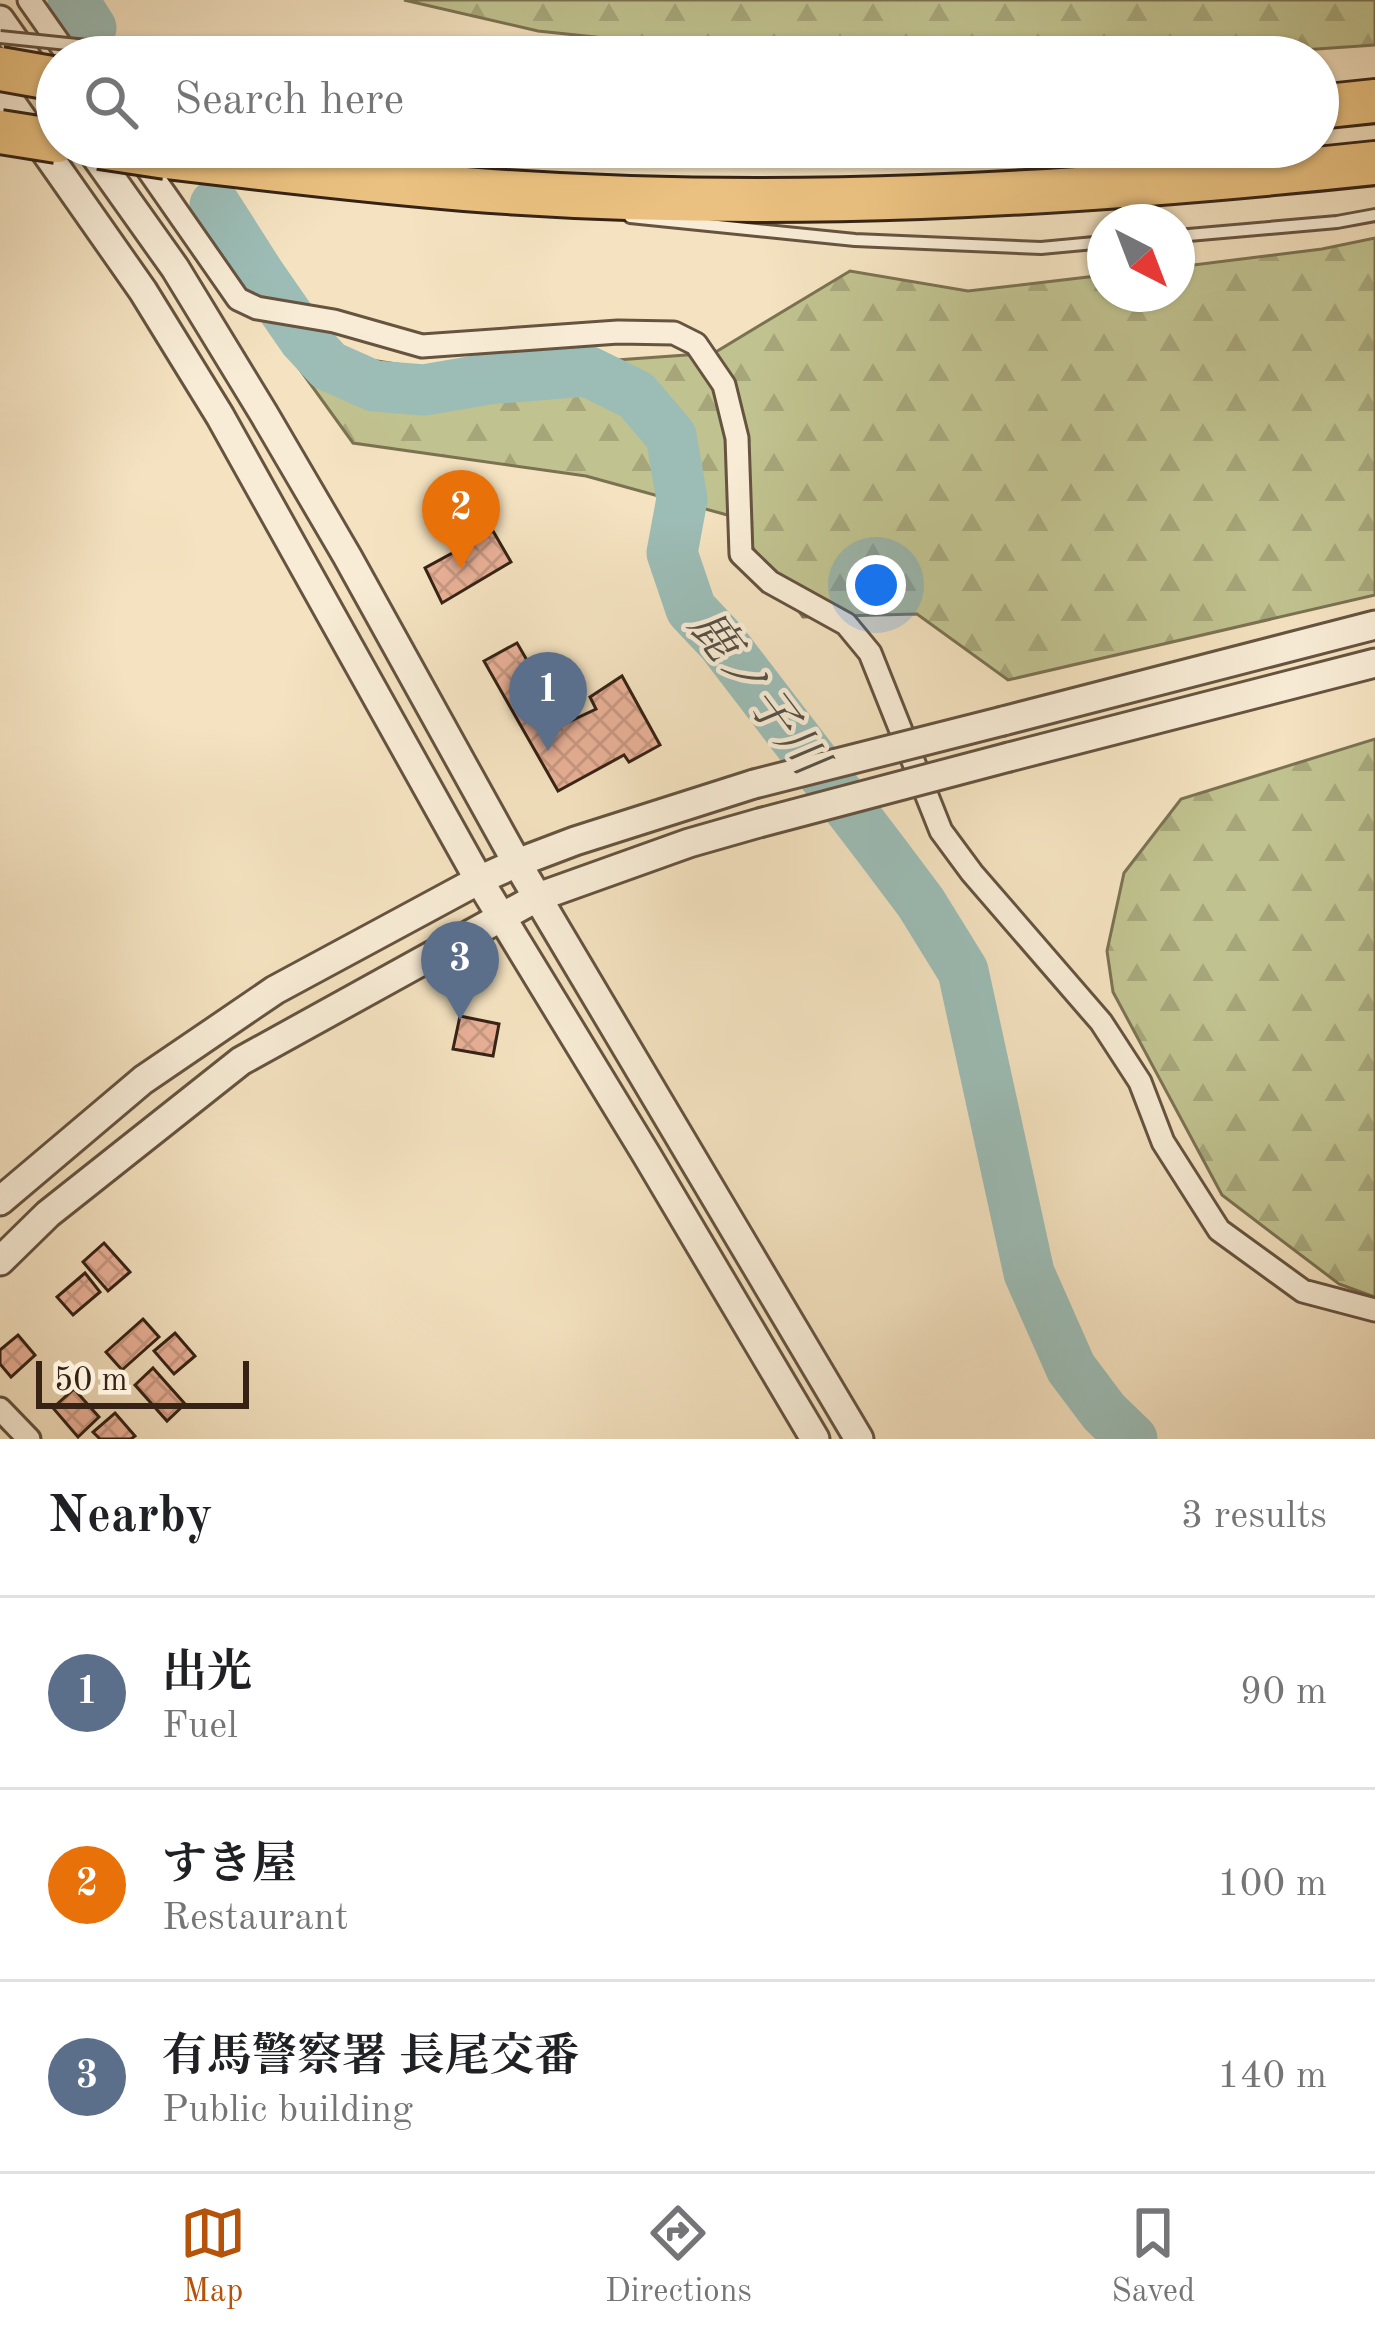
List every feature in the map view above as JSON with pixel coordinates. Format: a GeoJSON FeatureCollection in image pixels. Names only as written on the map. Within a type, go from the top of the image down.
{"type":"FeatureCollection","features":[{"type":"Feature","properties":{"kind":"highway"},"geometry":{"type":"LineString","coordinates":[[0,68],[36,75]]}},
{"type":"Feature","properties":{"kind":"highway"},"geometry":{"type":"LineString","coordinates":[[1339,102],[1375,100]]}},
{"type":"Feature","properties":{"kind":"highway"},"geometry":{"type":"LineString","coordinates":[[0,132],[36,138]]}},
{"type":"Feature","properties":{"kind":"highway"},"geometry":{"type":"LineString","coordinates":[[1339,167],[1375,164]]}},
{"type":"Feature","properties":{"kind":"highway"},"geometry":{"type":"LineString","coordinates":[[283,168],[468,190],[664,198],[883,198],[1153,184],[1331,168]]}},
{"type":"Feature","properties":{"kind":"street"},"geometry":{"type":"LineString","coordinates":[[29,0],[64,36]]}},
{"type":"Feature","properties":{"kind":"street"},"geometry":{"type":"LineString","coordinates":[[0,20],[36,71]]}},
{"type":"Feature","properties":{"kind":"street"},"geometry":{"type":"LineString","coordinates":[[0,87],[36,138]]}},
{"type":"Feature","properties":{"kind":"street"},"geometry":{"type":"LineString","coordinates":[[57,168],[143,291],[220,416],[478,880],[815,1439]]}},
{"type":"Feature","properties":{"kind":"street"},"geometry":{"type":"LineString","coordinates":[[104,168],[175,268],[264,414],[517,863],[860,1439]]}},
{"type":"Feature","properties":{"kind":"street"},"geometry":{"type":"LineString","coordinates":[[159,168],[238,299],[257,308],[334,321],[422,346],[618,332],[674,333],[697,344],[724,385],[737,438],[741,554],[770,582],[846,624],[870,653],[941,831],[1101,1022],[1140,1082],[1163,1142],[1220,1230],[1304,1292],[1375,1310]]}},
{"type":"Feature","properties":{"kind":"street"},"geometry":{"type":"LineString","coordinates":[[0,1201],[143,1080],[275,990],[517,863],[754,784],[1375,625]]}},
{"type":"Feature","properties":{"kind":"street"},"geometry":{"type":"LineString","coordinates":[[0,1262],[48,1214],[241,1061],[538,897],[759,824],[1375,663]]}},
{"type":"Feature","properties":{"kind":"street"},"geometry":{"type":"LineString","coordinates":[[1,1411],[28,1439]]}},
{"type":"Feature","properties":{"kind":"lane"},"geometry":{"type":"LineString","coordinates":[[0,37],[36,43]]}},
{"type":"Feature","properties":{"kind":"lane"},"geometry":{"type":"LineString","coordinates":[[468,190],[596,211]]}},
{"type":"Feature","properties":{"kind":"lane"},"geometry":{"type":"LineString","coordinates":[[617,215],[855,240],[1041,248],[1087,244]]}},
{"type":"Feature","properties":{"kind":"lane"},"geometry":{"type":"LineString","coordinates":[[1195,234],[1375,215]]}},
{"type":"Feature","properties":{"kind":"green space"},"geometry":{"type":"Polygon","coordinates":[[[404,0],[1375,0],[1375,45],[1339,47],[1339,36],[586,36],[538,31],[404,0]]]}},
{"type":"Feature","properties":{"kind":"green space"},"geometry":{"type":"Polygon","coordinates":[[[1375,238],[1375,595],[1008,680],[917,614],[803,617],[750,544],[749,521],[586,476],[353,443],[283,346],[447,372],[714,353],[850,271],[968,291],[1087,277],[1087,312],[1195,312],[1195,265],[1375,238]]]}},
{"type":"Feature","properties":{"kind":"green space"},"geometry":{"type":"Polygon","coordinates":[[[1375,739],[1375,1297],[1339,1284],[1222,1195],[1113,992],[1107,951],[1124,873],[1181,799],[1375,739]]]}},
{"type":"Feature","properties":{"kind":"building"},"geometry":{"type":"Polygon","coordinates":[[[493,531],[511,562],[442,603],[425,568],[493,531]]]}},
{"type":"Feature","properties":{"kind":"building"},"geometry":{"type":"Polygon","coordinates":[[[517,643],[564,724],[596,709],[590,697],[622,676],[660,745],[629,762],[624,755],[558,791],[484,661],[517,643]]]}},
{"type":"Feature","properties":{"kind":"building"},"geometry":{"type":"Polygon","coordinates":[[[460,1016],[499,1024],[493,1056],[453,1049],[460,1016]]]}},
{"type":"Feature","properties":{"kind":"building"},"geometry":{"type":"Polygon","coordinates":[[[104,1243],[130,1272],[108,1291],[83,1262],[104,1243]]]}},
{"type":"Feature","properties":{"kind":"building"},"geometry":{"type":"Polygon","coordinates":[[[85,1273],[100,1292],[73,1315],[57,1297],[85,1273]]]}},
{"type":"Feature","properties":{"kind":"building"},"geometry":{"type":"Polygon","coordinates":[[[143,1319],[159,1337],[122,1370],[106,1352],[143,1319]]]}},
{"type":"Feature","properties":{"kind":"building"},"geometry":{"type":"Polygon","coordinates":[[[175,1333],[195,1356],[174,1374],[154,1351],[175,1333]]]}},
{"type":"Feature","properties":{"kind":"building"},"geometry":{"type":"Polygon","coordinates":[[[18,1335],[35,1355],[11,1377],[0,1364],[0,1350],[18,1335]]]}},
{"type":"Feature","properties":{"kind":"building"},"geometry":{"type":"Polygon","coordinates":[[[153,1368],[185,1404],[167,1421],[135,1385],[153,1368]]]}},
{"type":"Feature","properties":{"kind":"building"},"geometry":{"type":"Polygon","coordinates":[[[74,1389],[99,1417],[78,1437],[53,1408],[74,1389]]]}},
{"type":"Feature","properties":{"kind":"building"},"geometry":{"type":"Polygon","coordinates":[[[115,1413],[135,1436],[131,1439],[100,1439],[93,1432],[115,1413]]]}},
{"type":"Feature","properties":{"kind":"waterway","name":"鹿ノ子川"},"geometry":{"type":"LineString","coordinates":[[73,0],[91,28]]}},
{"type":"Feature","properties":{"kind":"waterway","name":"鹿ノ子川"},"geometry":{"type":"LineString","coordinates":[[215,205],[304,339],[329,366],[374,386],[424,390],[587,371],[636,395],[671,436],[682,499],[672,553],[691,609],[722,642],[882,851],[963,971],[1029,1273],[1071,1368],[1104,1412],[1132,1439]]}},
{"type":"Feature","properties":{"kind":"place","name":"すき屋"},"geometry":{"type":"Point","coordinates":[461,569]}},
{"type":"Feature","properties":{"kind":"place","name":"出光"},"geometry":{"type":"Point","coordinates":[548,751]}},
{"type":"Feature","properties":{"kind":"place","name":"有馬警察署 長尾交番"},"geometry":{"type":"Point","coordinates":[460,1020]}}]}
